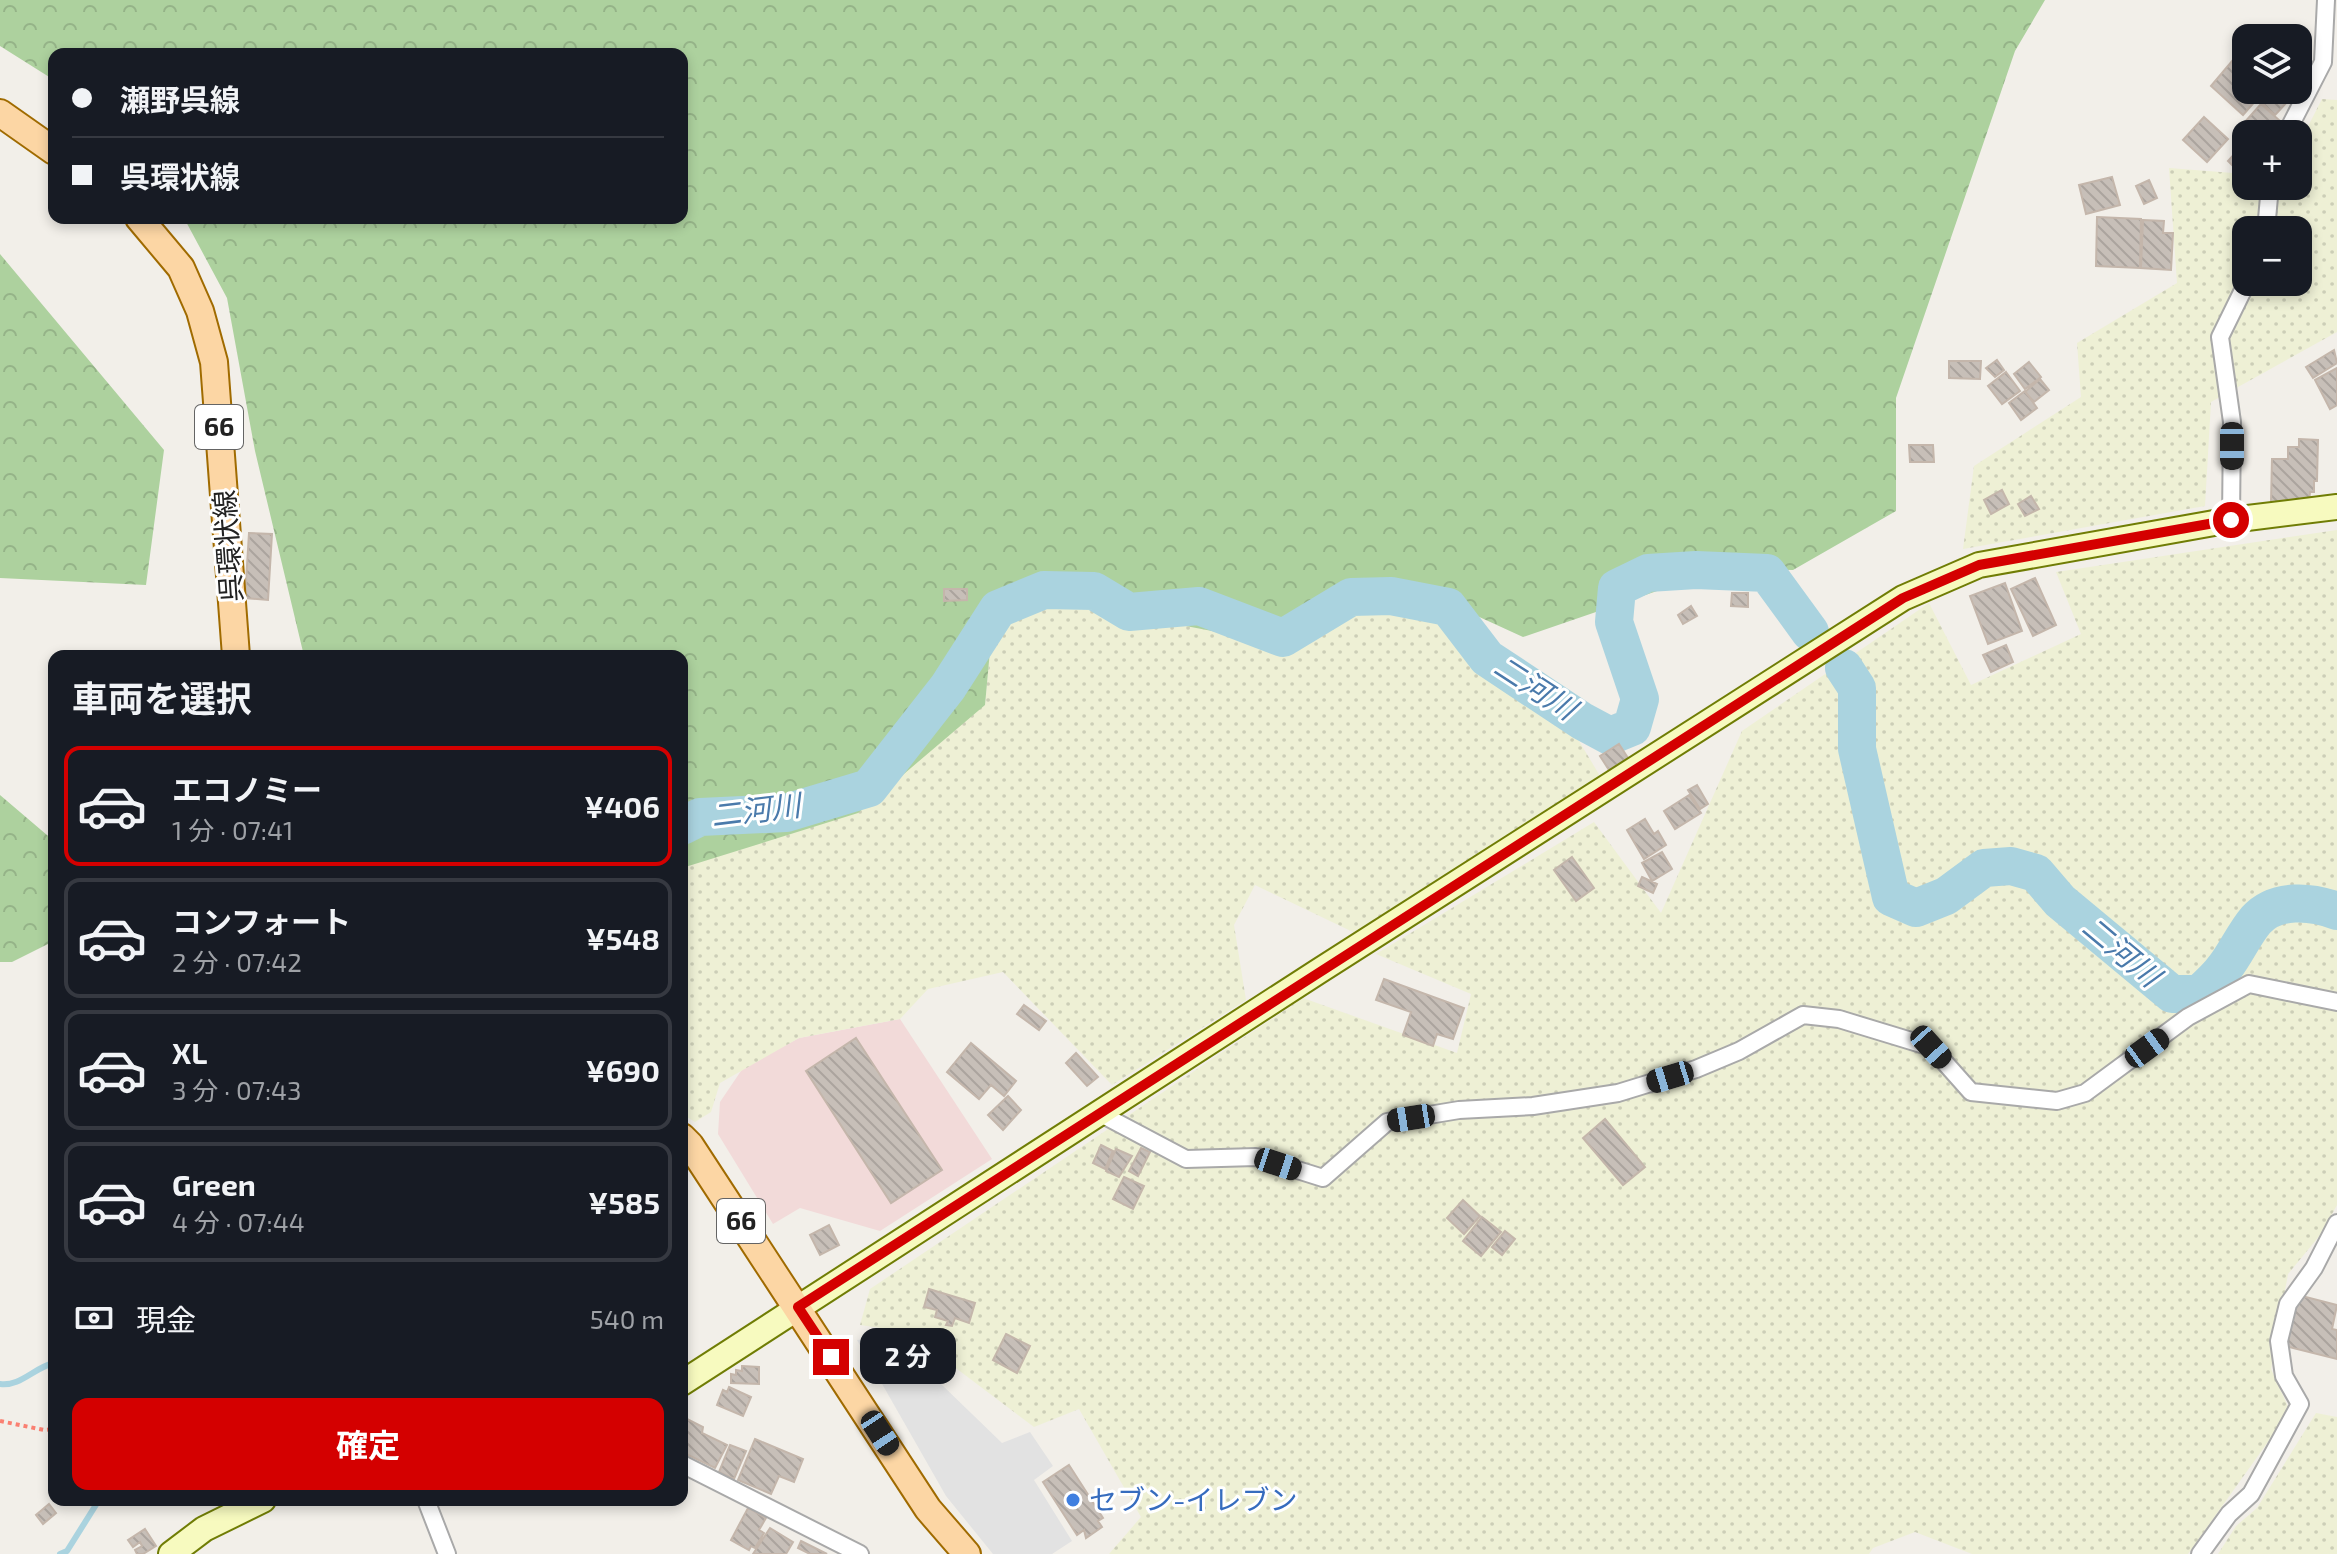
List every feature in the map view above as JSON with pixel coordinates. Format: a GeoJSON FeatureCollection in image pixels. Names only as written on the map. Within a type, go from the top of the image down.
{"type":"FeatureCollection","features":[{"type":"Feature","properties":{"kind":"main road"},"geometry":{"type":"LineString","coordinates":[[0,113],[48,147]]}},
{"type":"Feature","properties":{"kind":"main road","name":"呉環状線"},"geometry":{"type":"LineString","coordinates":[[144,224],[181,268],[200,311],[214,362],[236,650]]}},
{"type":"Feature","properties":{"kind":"main road"},"geometry":{"type":"LineString","coordinates":[[688,1379],[1903,598],[1979,565],[2231,520],[2337,507]]}},
{"type":"Feature","properties":{"kind":"main road","name":"66"},"geometry":{"type":"LineString","coordinates":[[688,1143],[928,1509],[967,1554]]}},
{"type":"Feature","properties":{"kind":"main road"},"geometry":{"type":"LineString","coordinates":[[171,1554],[204,1529],[251,1506]]}},
{"type":"Feature","properties":{"kind":"street"},"geometry":{"type":"LineString","coordinates":[[2293,120],[2323,62],[2326,0]]}},
{"type":"Feature","properties":{"kind":"street"},"geometry":{"type":"LineString","coordinates":[[2231,520],[2232,422],[2220,337],[2240,296]]}},
{"type":"Feature","properties":{"kind":"street"},"geometry":{"type":"LineString","coordinates":[[1101,1114],[1186,1159],[1256,1157],[1323,1178],[1387,1122],[1459,1110],[1533,1106],[1618,1093],[1696,1069],[1739,1051],[1803,1015],[1839,1019],[1931,1047],[1971,1092],[2057,1101],[2085,1093],[2188,1017],[2249,984],[2337,1002]]}},
{"type":"Feature","properties":{"kind":"street"},"geometry":{"type":"LineString","coordinates":[[2200,1554],[2229,1514],[2251,1494],[2300,1404],[2284,1376],[2279,1341],[2288,1304],[2314,1268],[2337,1223]]}},
{"type":"Feature","properties":{"kind":"street"},"geometry":{"type":"LineString","coordinates":[[688,1467],[860,1554]]}},
{"type":"Feature","properties":{"kind":"street"},"geometry":{"type":"LineString","coordinates":[[428,1506],[447,1554]]}},
{"type":"Feature","properties":{"kind":"path"},"geometry":{"type":"LineString","coordinates":[[0,1421],[48,1430]]}},
{"type":"Feature","properties":{"kind":"shaded area"},"geometry":{"type":"Polygon","coordinates":[[[900,1019],[992,1159],[880,1231],[800,1208],[773,1224],[718,1134],[720,1102],[743,1068],[799,1038],[900,1019]]]}},
{"type":"Feature","properties":{"kind":"shaded area"},"geometry":{"type":"Polygon","coordinates":[[[885,1337],[911,1355],[1002,1443],[1030,1432],[1053,1466],[1034,1480],[1072,1541],[1052,1554],[993,1554],[946,1496],[857,1340],[885,1337]]]}},
{"type":"Feature","properties":{"kind":"green space"},"geometry":{"type":"Polygon","coordinates":[[[0,0],[2045,0],[2015,51],[1896,398],[1896,511],[1793,570],[1721,569],[1523,637],[1416,588],[1285,645],[1123,614],[1073,591],[993,618],[985,705],[858,813],[688,866],[688,650],[303,650],[255,451],[227,298],[187,224],[688,224],[688,48],[48,48],[48,76],[0,46],[0,0]]]}},
{"type":"Feature","properties":{"kind":"green space"},"geometry":{"type":"Polygon","coordinates":[[[2322,99],[2337,100],[2337,332],[2211,402],[2205,506],[1963,549],[1974,466],[2081,397],[2077,343],[2177,283],[2169,168],[2232,173],[2232,200],[2312,200],[2311,120],[2322,99]]]}},
{"type":"Feature","properties":{"kind":"green space"},"geometry":{"type":"Polygon","coordinates":[[[0,254],[164,450],[146,585],[0,578],[0,254]]]}},
{"type":"Feature","properties":{"kind":"green space"},"geometry":{"type":"Polygon","coordinates":[[[2337,530],[2337,1205],[2321,1234],[2288,1274],[2271,1369],[2290,1411],[2188,1554],[1972,1554],[1915,1532],[1873,1548],[1869,1554],[1109,1554],[1141,1517],[1079,1409],[1034,1427],[908,1332],[860,1325],[870,1289],[1303,998],[1457,1053],[1471,994],[1376,954],[1594,822],[1661,913],[1742,731],[1929,603],[1971,685],[2081,634],[2056,572],[2337,530]]]}},
{"type":"Feature","properties":{"kind":"green space"},"geometry":{"type":"Polygon","coordinates":[[[1416,588],[1561,711],[1600,776],[1355,933],[1255,885],[1234,925],[1246,1000],[1112,1085],[1003,972],[928,989],[900,1019],[799,1038],[720,1083],[711,1112],[695,1122],[688,1118],[688,861],[985,705],[993,618],[1073,591],[1123,614],[1285,645],[1416,588]]]}},
{"type":"Feature","properties":{"kind":"green space"},"geometry":{"type":"Polygon","coordinates":[[[0,795],[48,836],[48,944],[12,962],[0,962],[0,795]]]}},
{"type":"Feature","properties":{"kind":"green space"},"geometry":{"type":"Polygon","coordinates":[[[2316,1413],[2337,1417],[2337,1554],[2218,1554],[2236,1526],[2257,1508],[2316,1413]]]}},
{"type":"Feature","properties":{"kind":"building"},"geometry":{"type":"Polygon","coordinates":[[[2232,61],[2232,104],[2253,104],[2243,115],[2211,86],[2232,61]]]}},
{"type":"Feature","properties":{"kind":"building"},"geometry":{"type":"Polygon","coordinates":[[[2261,104],[2279,120],[2247,120],[2261,104]]]}},
{"type":"Feature","properties":{"kind":"building"},"geometry":{"type":"Polygon","coordinates":[[[2263,104],[2285,104],[2275,115],[2263,104]]]}},
{"type":"Feature","properties":{"kind":"building"},"geometry":{"type":"Polygon","coordinates":[[[2204,117],[2228,139],[2207,162],[2183,140],[2204,117]]]}},
{"type":"Feature","properties":{"kind":"building"},"geometry":{"type":"Polygon","coordinates":[[[2112,177],[2120,205],[2086,214],[2079,185],[2112,177]]]}},
{"type":"Feature","properties":{"kind":"building"},"geometry":{"type":"Polygon","coordinates":[[[2149,180],[2157,198],[2144,204],[2136,186],[2149,180]]]}},
{"type":"Feature","properties":{"kind":"building"},"geometry":{"type":"Polygon","coordinates":[[[2097,217],[2141,219],[2140,268],[2096,266],[2097,217]]]}},
{"type":"Feature","properties":{"kind":"building"},"geometry":{"type":"Polygon","coordinates":[[[2143,220],[2164,221],[2163,233],[2173,233],[2171,270],[2141,268],[2143,220]]]}},
{"type":"Feature","properties":{"kind":"building"},"geometry":{"type":"Polygon","coordinates":[[[2334,350],[2337,363],[2313,378],[2306,367],[2334,350]]]}},
{"type":"Feature","properties":{"kind":"building"},"geometry":{"type":"Polygon","coordinates":[[[1997,360],[2004,370],[1995,377],[1986,368],[1997,360]]]}},
{"type":"Feature","properties":{"kind":"building"},"geometry":{"type":"Polygon","coordinates":[[[1949,361],[1981,361],[1980,379],[1949,378],[1949,361]]]}},
{"type":"Feature","properties":{"kind":"building"},"geometry":{"type":"Polygon","coordinates":[[[2029,362],[2041,377],[2025,389],[2014,374],[2029,362]]]}},
{"type":"Feature","properties":{"kind":"building"},"geometry":{"type":"Polygon","coordinates":[[[2337,368],[2337,405],[2330,409],[2315,380],[2337,368]]]}},
{"type":"Feature","properties":{"kind":"building"},"geometry":{"type":"Polygon","coordinates":[[[2006,372],[2020,391],[2002,404],[1988,386],[2006,372]]]}},
{"type":"Feature","properties":{"kind":"building"},"geometry":{"type":"Polygon","coordinates":[[[2040,379],[2049,390],[2034,402],[2025,392],[2040,379]]]}},
{"type":"Feature","properties":{"kind":"building"},"geometry":{"type":"Polygon","coordinates":[[[2025,391],[2037,408],[2021,420],[2009,403],[2025,391]]]}},
{"type":"Feature","properties":{"kind":"building"},"geometry":{"type":"Polygon","coordinates":[[[2299,439],[2318,440],[2314,492],[2310,492],[2309,503],[2271,502],[2272,459],[2288,459],[2288,447],[2299,447],[2299,439]]]}},
{"type":"Feature","properties":{"kind":"building"},"geometry":{"type":"Polygon","coordinates":[[[1909,445],[1933,445],[1934,462],[1910,462],[1909,445]]]}},
{"type":"Feature","properties":{"kind":"building"},"geometry":{"type":"Polygon","coordinates":[[[2002,490],[2009,504],[1991,514],[1984,500],[2002,490]]]}},
{"type":"Feature","properties":{"kind":"building"},"geometry":{"type":"Polygon","coordinates":[[[2031,496],[2039,509],[2025,516],[2018,504],[2031,496]]]}},
{"type":"Feature","properties":{"kind":"building"},"geometry":{"type":"Polygon","coordinates":[[[249,533],[272,534],[268,600],[245,598],[249,533]]]}},
{"type":"Feature","properties":{"kind":"building"},"geometry":{"type":"Polygon","coordinates":[[[2035,578],[2056,625],[2033,636],[2011,589],[2035,578]]]}},
{"type":"Feature","properties":{"kind":"building"},"geometry":{"type":"Polygon","coordinates":[[[2005,583],[2022,631],[1988,644],[1970,596],[2005,583]]]}},
{"type":"Feature","properties":{"kind":"building"},"geometry":{"type":"Polygon","coordinates":[[[944,589],[967,589],[967,600],[944,601],[944,589]]]}},
{"type":"Feature","properties":{"kind":"building"},"geometry":{"type":"Polygon","coordinates":[[[1732,593],[1748,593],[1748,607],[1731,606],[1732,593]]]}},
{"type":"Feature","properties":{"kind":"building"},"geometry":{"type":"Polygon","coordinates":[[[1691,606],[1697,616],[1683,624],[1678,615],[1691,606]]]}},
{"type":"Feature","properties":{"kind":"building"},"geometry":{"type":"Polygon","coordinates":[[[2006,645],[2013,662],[1991,672],[1983,655],[2006,645]]]}},
{"type":"Feature","properties":{"kind":"building"},"geometry":{"type":"Polygon","coordinates":[[[1619,744],[1628,758],[1609,770],[1600,756],[1619,744]]]}},
{"type":"Feature","properties":{"kind":"building"},"geometry":{"type":"Polygon","coordinates":[[[1697,785],[1708,804],[1700,809],[1688,790],[1697,785]]]}},
{"type":"Feature","properties":{"kind":"building"},"geometry":{"type":"Polygon","coordinates":[[[1689,795],[1701,813],[1675,829],[1664,811],[1689,795]]]}},
{"type":"Feature","properties":{"kind":"building"},"geometry":{"type":"Polygon","coordinates":[[[1645,819],[1654,834],[1658,831],[1666,845],[1644,859],[1627,830],[1645,819]]]}},
{"type":"Feature","properties":{"kind":"building"},"geometry":{"type":"Polygon","coordinates":[[[1662,852],[1672,869],[1652,881],[1642,863],[1662,852]]]}},
{"type":"Feature","properties":{"kind":"building"},"geometry":{"type":"Polygon","coordinates":[[[1572,857],[1594,888],[1576,901],[1554,870],[1572,857]]]}},
{"type":"Feature","properties":{"kind":"building"},"geometry":{"type":"Polygon","coordinates":[[[1642,877],[1657,884],[1653,893],[1638,886],[1642,877]]]}},
{"type":"Feature","properties":{"kind":"building"},"geometry":{"type":"Polygon","coordinates":[[[1384,979],[1464,1008],[1453,1039],[1437,1034],[1433,1046],[1403,1035],[1411,1012],[1376,1000],[1384,979]]]}},
{"type":"Feature","properties":{"kind":"building"},"geometry":{"type":"Polygon","coordinates":[[[1024,1005],[1046,1021],[1039,1030],[1017,1014],[1024,1005]]]}},
{"type":"Feature","properties":{"kind":"building"},"geometry":{"type":"Polygon","coordinates":[[[856,1038],[942,1170],[891,1203],[806,1071],[856,1038]]]}},
{"type":"Feature","properties":{"kind":"building"},"geometry":{"type":"Polygon","coordinates":[[[971,1043],[1016,1081],[1004,1096],[991,1085],[979,1099],[947,1072],[971,1043]]]}},
{"type":"Feature","properties":{"kind":"building"},"geometry":{"type":"Polygon","coordinates":[[[1076,1053],[1098,1077],[1087,1086],[1066,1063],[1076,1053]]]}},
{"type":"Feature","properties":{"kind":"building"},"geometry":{"type":"Polygon","coordinates":[[[1008,1096],[1021,1110],[1003,1130],[988,1115],[1008,1096]]]}},
{"type":"Feature","properties":{"kind":"building"},"geometry":{"type":"Polygon","coordinates":[[[1605,1119],[1645,1167],[1623,1185],[1583,1138],[1605,1119]]]}},
{"type":"Feature","properties":{"kind":"building"},"geometry":{"type":"Polygon","coordinates":[[[1101,1145],[1113,1151],[1105,1169],[1093,1163],[1101,1145]]]}},
{"type":"Feature","properties":{"kind":"building"},"geometry":{"type":"Polygon","coordinates":[[[1141,1148],[1150,1152],[1138,1176],[1129,1171],[1141,1148]]]}},
{"type":"Feature","properties":{"kind":"building"},"geometry":{"type":"Polygon","coordinates":[[[1116,1149],[1132,1156],[1119,1177],[1106,1171],[1116,1149]]]}},
{"type":"Feature","properties":{"kind":"building"},"geometry":{"type":"Polygon","coordinates":[[[1124,1177],[1144,1186],[1133,1209],[1113,1199],[1124,1177]]]}},
{"type":"Feature","properties":{"kind":"building"},"geometry":{"type":"Polygon","coordinates":[[[1463,1200],[1480,1216],[1464,1234],[1447,1218],[1463,1200]]]}},
{"type":"Feature","properties":{"kind":"building"},"geometry":{"type":"Polygon","coordinates":[[[1482,1217],[1501,1232],[1481,1256],[1463,1241],[1482,1217]]]}},
{"type":"Feature","properties":{"kind":"building"},"geometry":{"type":"Polygon","coordinates":[[[829,1225],[839,1245],[820,1255],[810,1235],[829,1225]]]}},
{"type":"Feature","properties":{"kind":"building"},"geometry":{"type":"Polygon","coordinates":[[[1505,1231],[1515,1239],[1502,1255],[1492,1247],[1505,1231]]]}},
{"type":"Feature","properties":{"kind":"building"},"geometry":{"type":"Polygon","coordinates":[[[929,1289],[975,1303],[969,1323],[955,1318],[952,1326],[946,1325],[948,1321],[935,1317],[937,1310],[924,1307],[929,1289]]]}},
{"type":"Feature","properties":{"kind":"building"},"geometry":{"type":"Polygon","coordinates":[[[2298,1295],[2337,1305],[2332,1329],[2337,1330],[2337,1359],[2285,1346],[2298,1295]]]}},
{"type":"Feature","properties":{"kind":"building"},"geometry":{"type":"Polygon","coordinates":[[[1006,1334],[1030,1346],[1017,1373],[993,1360],[1006,1334]]]}},
{"type":"Feature","properties":{"kind":"building"},"geometry":{"type":"Polygon","coordinates":[[[742,1366],[759,1367],[759,1384],[731,1383],[731,1374],[736,1375],[736,1370],[742,1371],[742,1366]]]}},
{"type":"Feature","properties":{"kind":"building"},"geometry":{"type":"Polygon","coordinates":[[[729,1387],[751,1397],[743,1416],[717,1405],[723,1390],[727,1392],[729,1387]]]}},
{"type":"Feature","properties":{"kind":"building"},"geometry":{"type":"Polygon","coordinates":[[[688,1420],[703,1427],[702,1433],[727,1445],[715,1468],[688,1455],[688,1420]]]}},
{"type":"Feature","properties":{"kind":"building"},"geometry":{"type":"Polygon","coordinates":[[[755,1439],[803,1459],[794,1482],[779,1476],[771,1494],[738,1480],[755,1439]]]}},
{"type":"Feature","properties":{"kind":"building"},"geometry":{"type":"Polygon","coordinates":[[[730,1445],[746,1451],[734,1479],[719,1472],[730,1445]]]}},
{"type":"Feature","properties":{"kind":"building","name":"セブン-イレブン"},"geometry":{"type":"Polygon","coordinates":[[[1069,1465],[1103,1518],[1098,1521],[1102,1527],[1086,1538],[1084,1530],[1077,1535],[1043,1482],[1069,1465]]]}},
{"type":"Feature","properties":{"kind":"building"},"geometry":{"type":"Polygon","coordinates":[[[48,1505],[56,1513],[43,1524],[36,1515],[48,1505]]]}},
{"type":"Feature","properties":{"kind":"building"},"geometry":{"type":"Polygon","coordinates":[[[748,1508],[766,1518],[759,1530],[764,1533],[755,1548],[751,1546],[749,1550],[731,1540],[748,1508]]]}},
{"type":"Feature","properties":{"kind":"building"},"geometry":{"type":"Polygon","coordinates":[[[770,1528],[793,1542],[786,1554],[753,1554],[770,1528]]]}},
{"type":"Feature","properties":{"kind":"building"},"geometry":{"type":"Polygon","coordinates":[[[145,1529],[156,1546],[137,1554],[135,1550],[142,1546],[140,1542],[133,1547],[128,1540],[145,1529]]]}},
{"type":"Feature","properties":{"kind":"building"},"geometry":{"type":"Polygon","coordinates":[[[801,1541],[827,1554],[810,1554],[798,1548],[801,1541]]]}},
{"type":"Feature","properties":{"kind":"waterway","name":"二河川"},"geometry":{"type":"LineString","coordinates":[[688,823],[700,817],[786,813],[869,788],[948,687],[998,609],[1044,590],[1094,591],[1129,612],[1199,606],[1283,638],[1351,597],[1391,596],[1448,607],[1487,658],[1610,736],[1632,727],[1640,699],[1614,622],[1617,588],[1648,573],[1696,570],[1767,573],[1810,632]]}},
{"type":"Feature","properties":{"kind":"waterway","name":"二河川"},"geometry":{"type":"LineString","coordinates":[[1844,668],[1857,688],[1857,749],[1891,897],[1916,908],[1946,896],[1984,868],[2011,866],[2036,873],[2060,901],[2172,994],[2199,994],[2222,971],[2256,920],[2273,908],[2305,904],[2337,911]]}},
{"type":"Feature","properties":{"kind":"waterway"},"geometry":{"type":"LineString","coordinates":[[0,1384],[14,1383],[48,1365]]}},
{"type":"Feature","properties":{"kind":"waterway"},"geometry":{"type":"LineString","coordinates":[[60,1554],[67,1551],[95,1506]]}},
{"type":"Feature","properties":{"kind":"place","name":"セブン-イレブン"},"geometry":{"type":"Point","coordinates":[1073,1500]}},
{"type":"Feature","properties":{"kind":"route"},"geometry":{"type":"LineString","coordinates":[[831,1357],[798,1307],[1903,598],[1979,565],[2231,520]]}}]}
